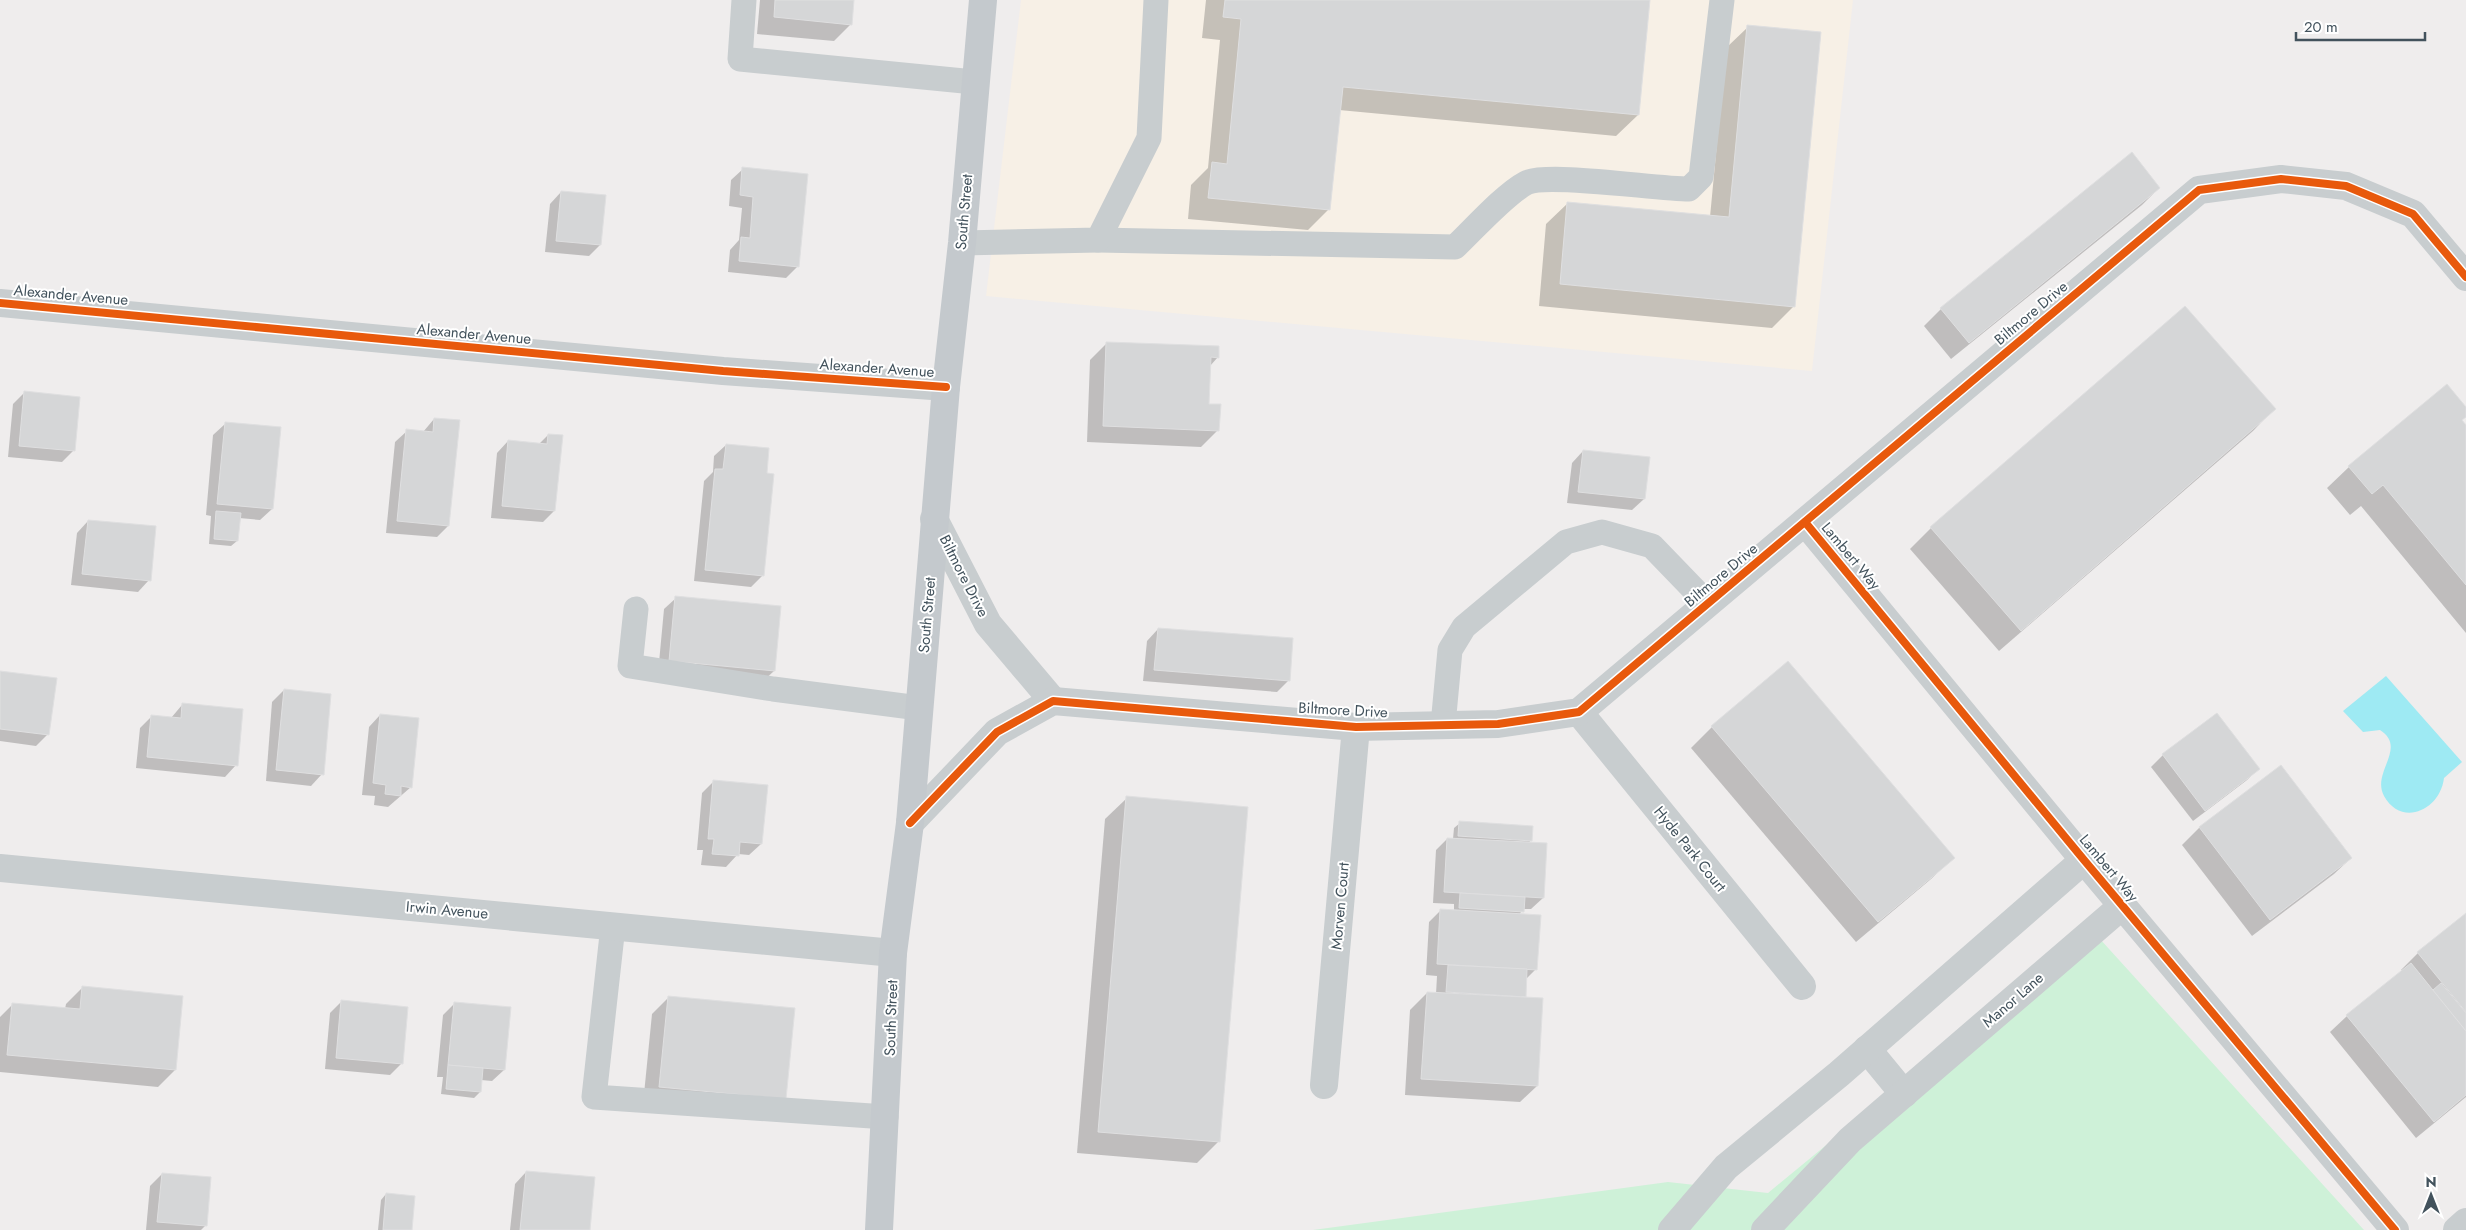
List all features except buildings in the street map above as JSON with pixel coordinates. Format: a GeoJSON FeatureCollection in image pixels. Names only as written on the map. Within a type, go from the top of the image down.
{"type":"FeatureCollection","features":[{"type":"Feature","properties":{"kind":"main road","name":"South Street"},"geometry":{"type":"LineString","coordinates":[[879,1230],[894,953],[910,823],[934,519],[962,243],[974,82],[983,0]]}},
{"type":"Feature","properties":{"kind":"street","name":"Biltmore Drive"},"geometry":{"type":"LineString","coordinates":[[934,519],[988,624],[1053,701],[1356,727],[1498,724],[1579,712],[2198,190],[2281,179],[2346,186],[2413,214],[2466,277]]}},
{"type":"Feature","properties":{"kind":"street","name":"Alexander Avenue"},"geometry":{"type":"LineString","coordinates":[[0,302],[723,371],[946,387]]}},
{"type":"Feature","properties":{"kind":"street","name":"Lambert Way"},"geometry":{"type":"LineString","coordinates":[[1805,522],[2122,906],[2395,1230]]}},
{"type":"Feature","properties":{"kind":"street"},"geometry":{"type":"LineString","coordinates":[[910,823],[997,732],[1053,701]]}},
{"type":"Feature","properties":{"kind":"street","name":"Hyde Park Court"},"geometry":{"type":"LineString","coordinates":[[1579,712],[1802,986]]}},
{"type":"Feature","properties":{"kind":"street","name":"Morven Court"},"geometry":{"type":"LineString","coordinates":[[1324,1085],[1356,727]]}},
{"type":"Feature","properties":{"kind":"street"},"geometry":{"type":"LineString","coordinates":[[1672,1230],[1726,1167],[1867,1049],[2084,860]]}},
{"type":"Feature","properties":{"kind":"street","name":"Irwin Avenue"},"geometry":{"type":"LineString","coordinates":[[0,868],[894,953]]}},
{"type":"Feature","properties":{"kind":"street","name":"Manor Lane"},"geometry":{"type":"LineString","coordinates":[[1765,1230],[1850,1140],[2122,906]]}},
{"type":"Feature","properties":{"kind":"street"},"geometry":{"type":"LineString","coordinates":[[1867,1049],[1904,1094]]}},
{"type":"Feature","properties":{"kind":"street"},"geometry":{"type":"LineString","coordinates":[[2457,1230],[2466,1222]]}},
{"type":"Feature","properties":{"kind":"lane"},"geometry":{"type":"LineString","coordinates":[[744,0],[740,59],[974,82]]}},
{"type":"Feature","properties":{"kind":"lane"},"geometry":{"type":"LineString","coordinates":[[1098,240],[1149,138],[1156,0]]}},
{"type":"Feature","properties":{"kind":"lane"},"geometry":{"type":"LineString","coordinates":[[962,243],[1098,240],[1455,247],[1527,182],[1552,179],[1662,189],[1689,189],[1701,177],[1722,0]]}},
{"type":"Feature","properties":{"kind":"lane"},"geometry":{"type":"LineString","coordinates":[[1443,725],[1450,650],[1464,627],[1566,542],[1602,532],[1652,546],[1708,604]]}},
{"type":"Feature","properties":{"kind":"lane"},"geometry":{"type":"LineString","coordinates":[[636,608],[630,666],[773,689],[919,708]]}},
{"type":"Feature","properties":{"kind":"lane"},"geometry":{"type":"LineString","coordinates":[[613,926],[594,1098],[886,1117]]}},
{"type":"Feature","properties":{"kind":"shaded area"},"geometry":{"type":"Polygon","coordinates":[[[1021,0],[1853,0],[1812,371],[986,296],[1021,0]]]}},
{"type":"Feature","properties":{"kind":"green space"},"geometry":{"type":"Polygon","coordinates":[[[2090,928],[2364,1230],[1313,1230],[1668,1182],[1768,1193],[2090,928]]]}},
{"type":"Feature","properties":{"kind":"water"},"geometry":{"type":"Polygon","coordinates":[[[2386,676],[2462,762],[2444,778],[2441,790],[2435,799],[2419,811],[2409,813],[2400,811],[2391,805],[2384,796],[2381,787],[2391,745],[2388,737],[2380,730],[2363,732],[2343,711],[2386,676]]]}},
{"type":"Feature","properties":{"kind":"cycle path"},"geometry":{"type":"LineString","coordinates":[[910,823],[997,732],[1053,701],[1356,727],[1498,724],[1579,712],[2199,190],[2281,179],[2346,186],[2413,214],[2466,277]]}},
{"type":"Feature","properties":{"kind":"cycle path"},"geometry":{"type":"LineString","coordinates":[[0,303],[723,371],[946,387]]}},
{"type":"Feature","properties":{"kind":"cycle path"},"geometry":{"type":"LineString","coordinates":[[1805,522],[2084,860],[2395,1230]]}}]}
